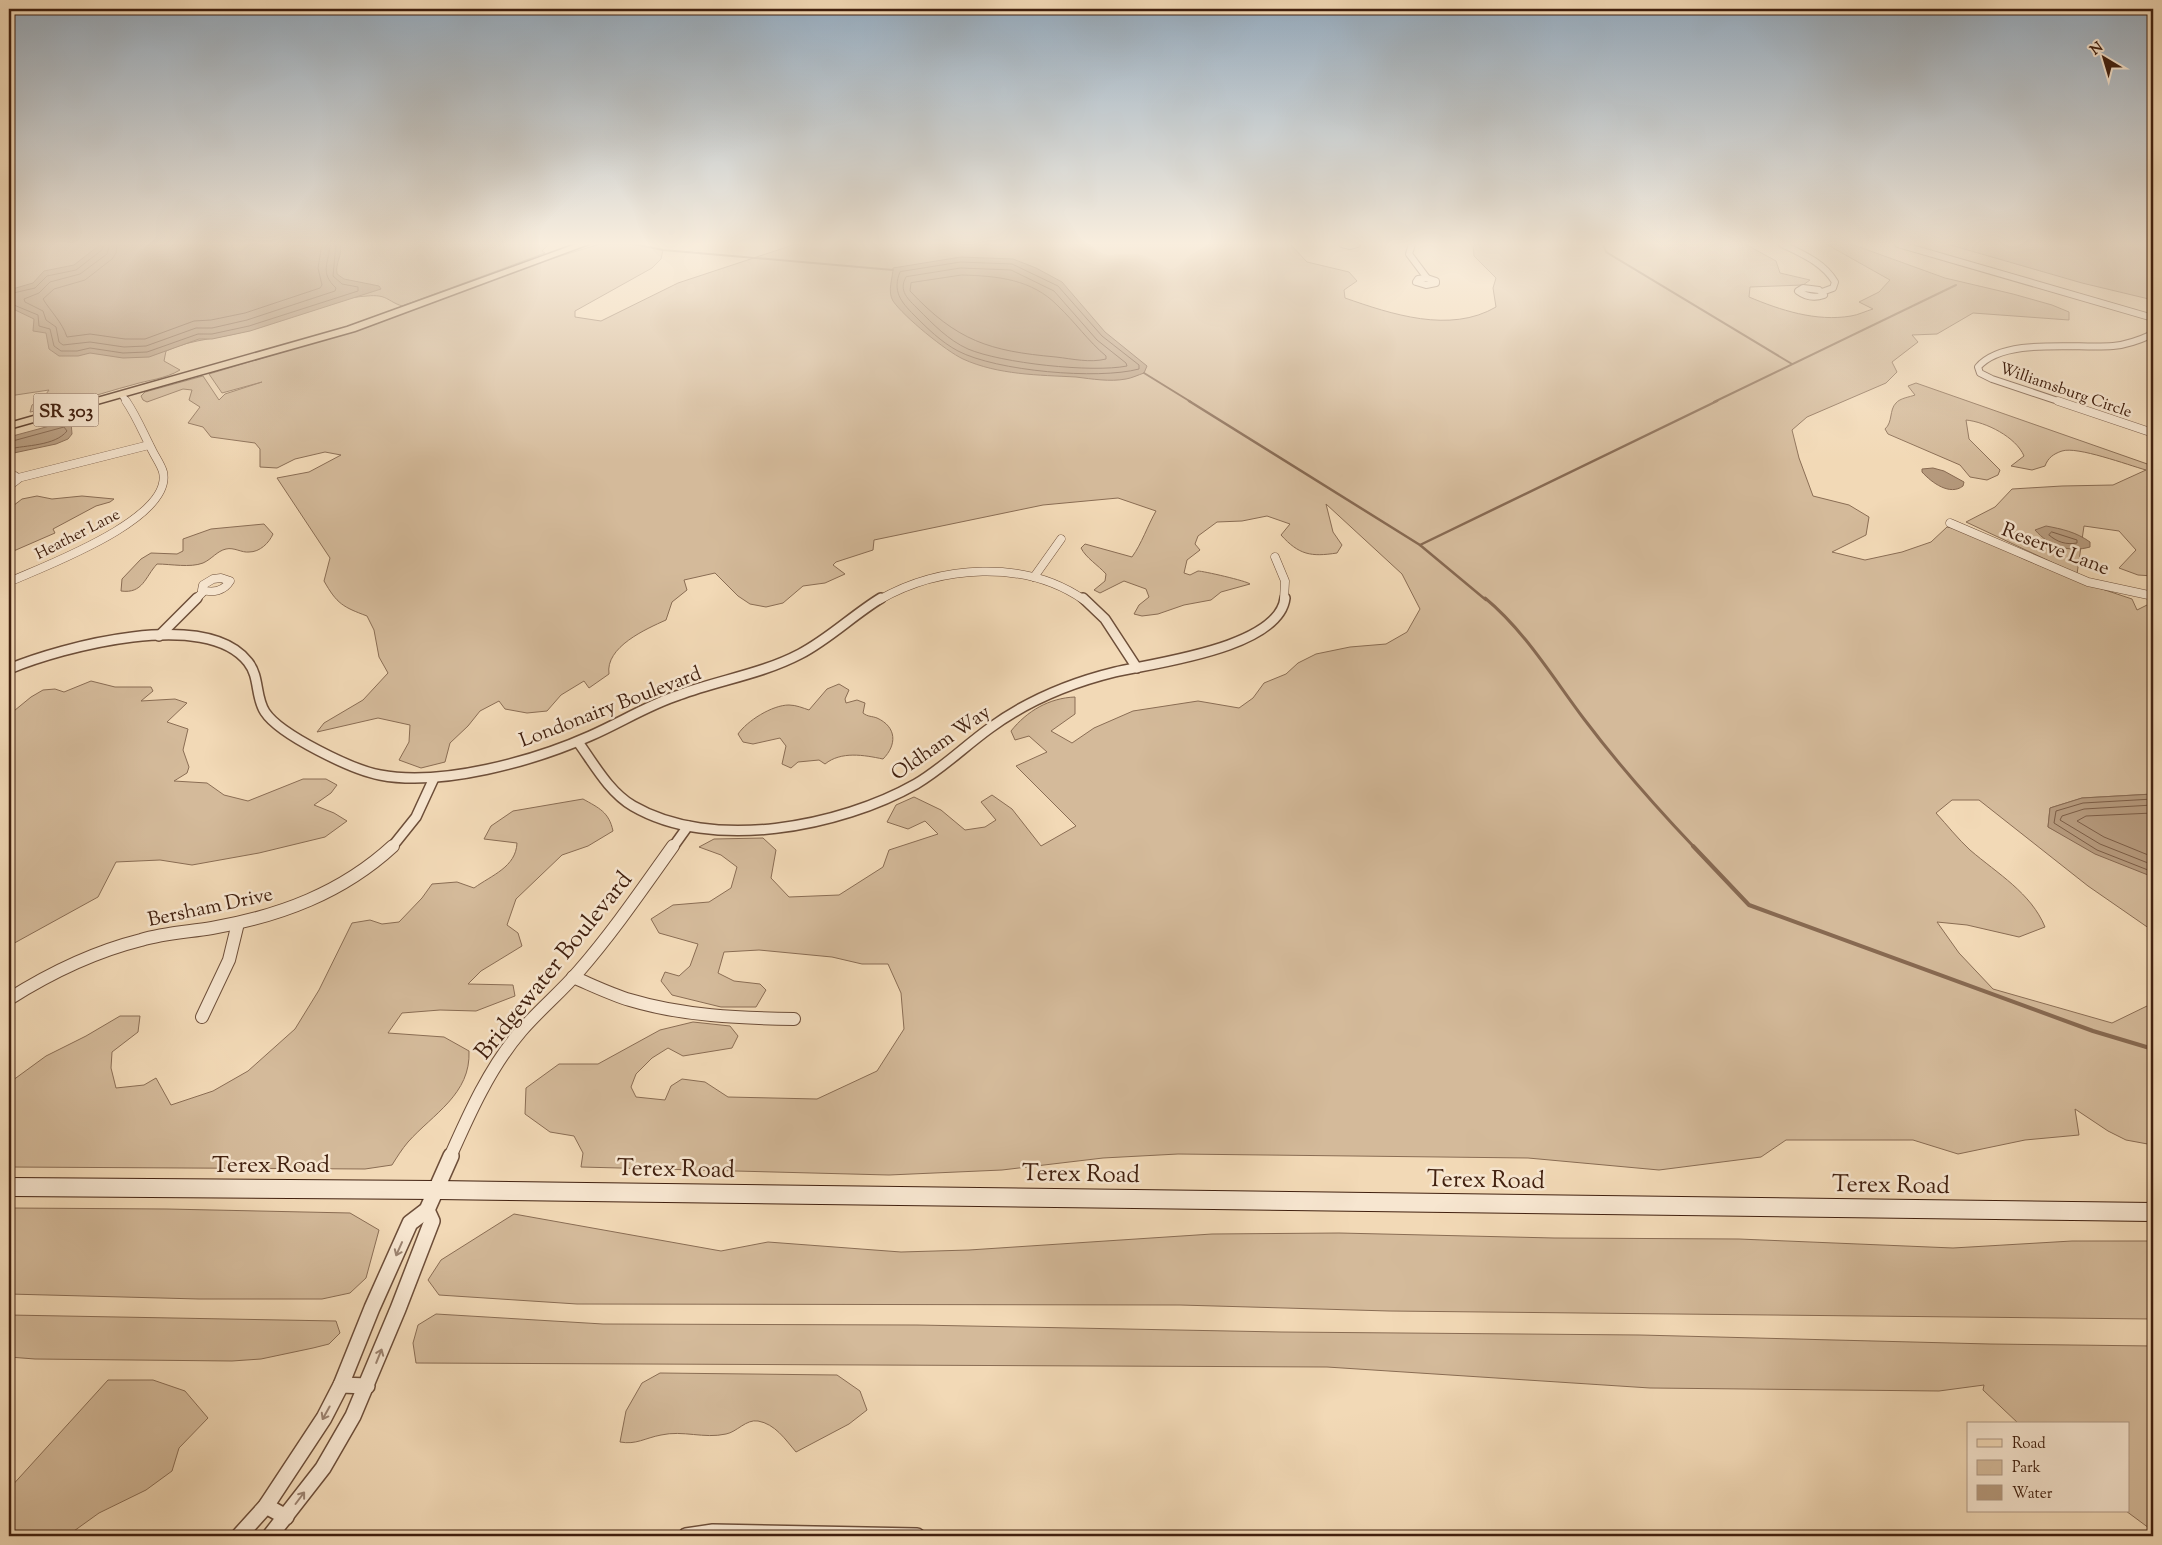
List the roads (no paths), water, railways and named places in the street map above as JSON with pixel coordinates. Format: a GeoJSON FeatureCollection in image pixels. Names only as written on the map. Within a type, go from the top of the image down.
{"type":"FeatureCollection","features":[{"type":"Feature","properties":{"kind":"main road","name":"SR 303"},"geometry":{"type":"LineString","coordinates":[[9,426],[351,329],[387,316]]}},
{"type":"Feature","properties":{"kind":"main road","name":"Terex Road"},"geometry":{"type":"LineString","coordinates":[[9,1187],[436,1190],[2153,1212]]}},
{"type":"Feature","properties":{"kind":"street","name":"Williamsburg Circle"},"geometry":{"type":"LineString","coordinates":[[2153,334],[2139,341],[2115,345],[2046,346],[2014,350],[1998,354],[1978,367],[1980,372],[1992,379],[2153,433]]}},
{"type":"Feature","properties":{"kind":"street","name":"Heather Lane"},"geometry":{"type":"LineString","coordinates":[[9,582],[116,531],[150,506],[160,493],[164,481],[162,472],[131,408],[122,394]]}},
{"type":"Feature","properties":{"kind":"street"},"geometry":{"type":"LineString","coordinates":[[9,476],[18,478],[149,445]]}},
{"type":"Feature","properties":{"kind":"street"},"geometry":{"type":"LineString","coordinates":[[9,486],[18,478]]}},
{"type":"Feature","properties":{"kind":"street","name":"Reserve Lane"},"geometry":{"type":"LineString","coordinates":[[1950,523],[2088,582],[2153,596]]}},
{"type":"Feature","properties":{"kind":"street"},"geometry":{"type":"LineString","coordinates":[[1034,578],[1061,539]]}},
{"type":"Feature","properties":{"kind":"street","name":"Oldham Way"},"geometry":{"type":"LineString","coordinates":[[578,742],[613,788],[632,806],[648,814],[688,826],[758,830],[801,825],[852,812],[916,783],[990,728],[1020,709],[1075,684],[1218,649],[1239,642],[1266,627],[1278,614],[1285,598],[1285,579],[1275,557]]}},
{"type":"Feature","properties":{"kind":"street","name":"Londonairy Boulevard"},"geometry":{"type":"LineString","coordinates":[[9,669],[38,657],[88,643],[121,638],[194,637],[220,643],[234,649],[253,666],[257,678],[260,702],[271,720],[282,729],[350,766],[386,777],[434,778],[521,760],[578,742],[678,695],[759,671],[800,654],[876,602],[907,586],[940,576],[967,572],[1002,572],[1034,578],[1068,589],[1094,606],[1104,616],[1137,668]]}},
{"type":"Feature","properties":{"kind":"street"},"geometry":{"type":"LineString","coordinates":[[159,636],[204,591]]}},
{"type":"Feature","properties":{"kind":"street","name":"Bersham Drive"},"geometry":{"type":"LineString","coordinates":[[9,999],[50,974],[91,955],[117,946],[166,934],[238,923],[267,916],[307,901],[338,886],[372,864],[396,842],[422,808],[434,778]]}},
{"type":"Feature","properties":{"kind":"street","name":"Bridgewater Boulevard"},"geometry":{"type":"LineString","coordinates":[[427,1210],[468,1116],[495,1068],[520,1032],[573,977],[639,895],[688,826]]}},
{"type":"Feature","properties":{"kind":"street"},"geometry":{"type":"LineString","coordinates":[[202,1017],[219,985],[231,954],[238,923]]}},
{"type":"Feature","properties":{"kind":"street"},"geometry":{"type":"LineString","coordinates":[[573,977],[629,999],[683,1012],[794,1019]]}},
{"type":"Feature","properties":{"kind":"street"},"geometry":{"type":"LineString","coordinates":[[239,1536],[266,1506],[302,1452],[341,1385],[372,1308],[410,1223],[427,1210],[432,1221],[367,1386],[353,1416],[323,1468],[270,1536]]}},
{"type":"Feature","properties":{"kind":"street"},"geometry":{"type":"LineString","coordinates":[[341,1385],[367,1386]]}},
{"type":"Feature","properties":{"kind":"street"},"geometry":{"type":"LineString","coordinates":[[266,1506],[286,1517]]}},
{"type":"Feature","properties":{"kind":"street"},"geometry":{"type":"LineString","coordinates":[[686,1536],[713,1532],[917,1536]]}},
{"type":"Feature","properties":{"kind":"water"},"geometry":{"type":"Polygon","coordinates":[[[28,316],[296,316],[250,331],[212,339],[199,339],[149,357],[123,358],[90,353],[78,356],[59,356],[49,349],[46,333],[33,331],[34,319],[28,316]]]}},
{"type":"Feature","properties":{"kind":"water"},"geometry":{"type":"Polygon","coordinates":[[[906,316],[1091,316],[1105,332],[1147,366],[1144,373],[1128,379],[1114,380],[1033,375],[1004,371],[963,359],[946,349],[906,316]]]}},
{"type":"Feature","properties":{"kind":"water"},"geometry":{"type":"Polygon","coordinates":[[[68,421],[71,422],[72,434],[68,439],[56,444],[9,454],[9,437],[68,421]]]}},
{"type":"Feature","properties":{"kind":"water"},"geometry":{"type":"Polygon","coordinates":[[[1933,468],[1944,471],[1964,482],[1963,486],[1953,490],[1936,484],[1922,472],[1922,469],[1933,468]]]}},
{"type":"Feature","properties":{"kind":"water"},"geometry":{"type":"Polygon","coordinates":[[[2046,526],[2074,533],[2090,542],[2090,547],[2075,549],[2053,544],[2035,530],[2046,526]]]}},
{"type":"Feature","properties":{"kind":"water"},"geometry":{"type":"Polygon","coordinates":[[[2153,794],[2153,877],[2095,854],[2048,827],[2050,808],[2082,798],[2153,794]]]}},
{"type":"Feature","properties":{"kind":"waterway"},"geometry":{"type":"LineString","coordinates":[[1712,316],[1792,364]]}},
{"type":"Feature","properties":{"kind":"waterway"},"geometry":{"type":"LineString","coordinates":[[1714,402],[1892,316]]}},
{"type":"Feature","properties":{"kind":"waterway"},"geometry":{"type":"LineString","coordinates":[[1144,373],[1191,402]]}},
{"type":"Feature","properties":{"kind":"waterway"},"geometry":{"type":"LineString","coordinates":[[1189,401],[1420,545]]}},
{"type":"Feature","properties":{"kind":"waterway"},"geometry":{"type":"LineString","coordinates":[[1420,545],[1717,401]]}},
{"type":"Feature","properties":{"kind":"waterway"},"geometry":{"type":"LineString","coordinates":[[1420,545],[1486,600]]}},
{"type":"Feature","properties":{"kind":"waterway"},"geometry":{"type":"LineString","coordinates":[[1485,598],[1526,640],[1610,752],[1694,847]]}},
{"type":"Feature","properties":{"kind":"waterway"},"geometry":{"type":"LineString","coordinates":[[1693,846],[1749,905],[2093,1031],[2153,1049]]}}]}
